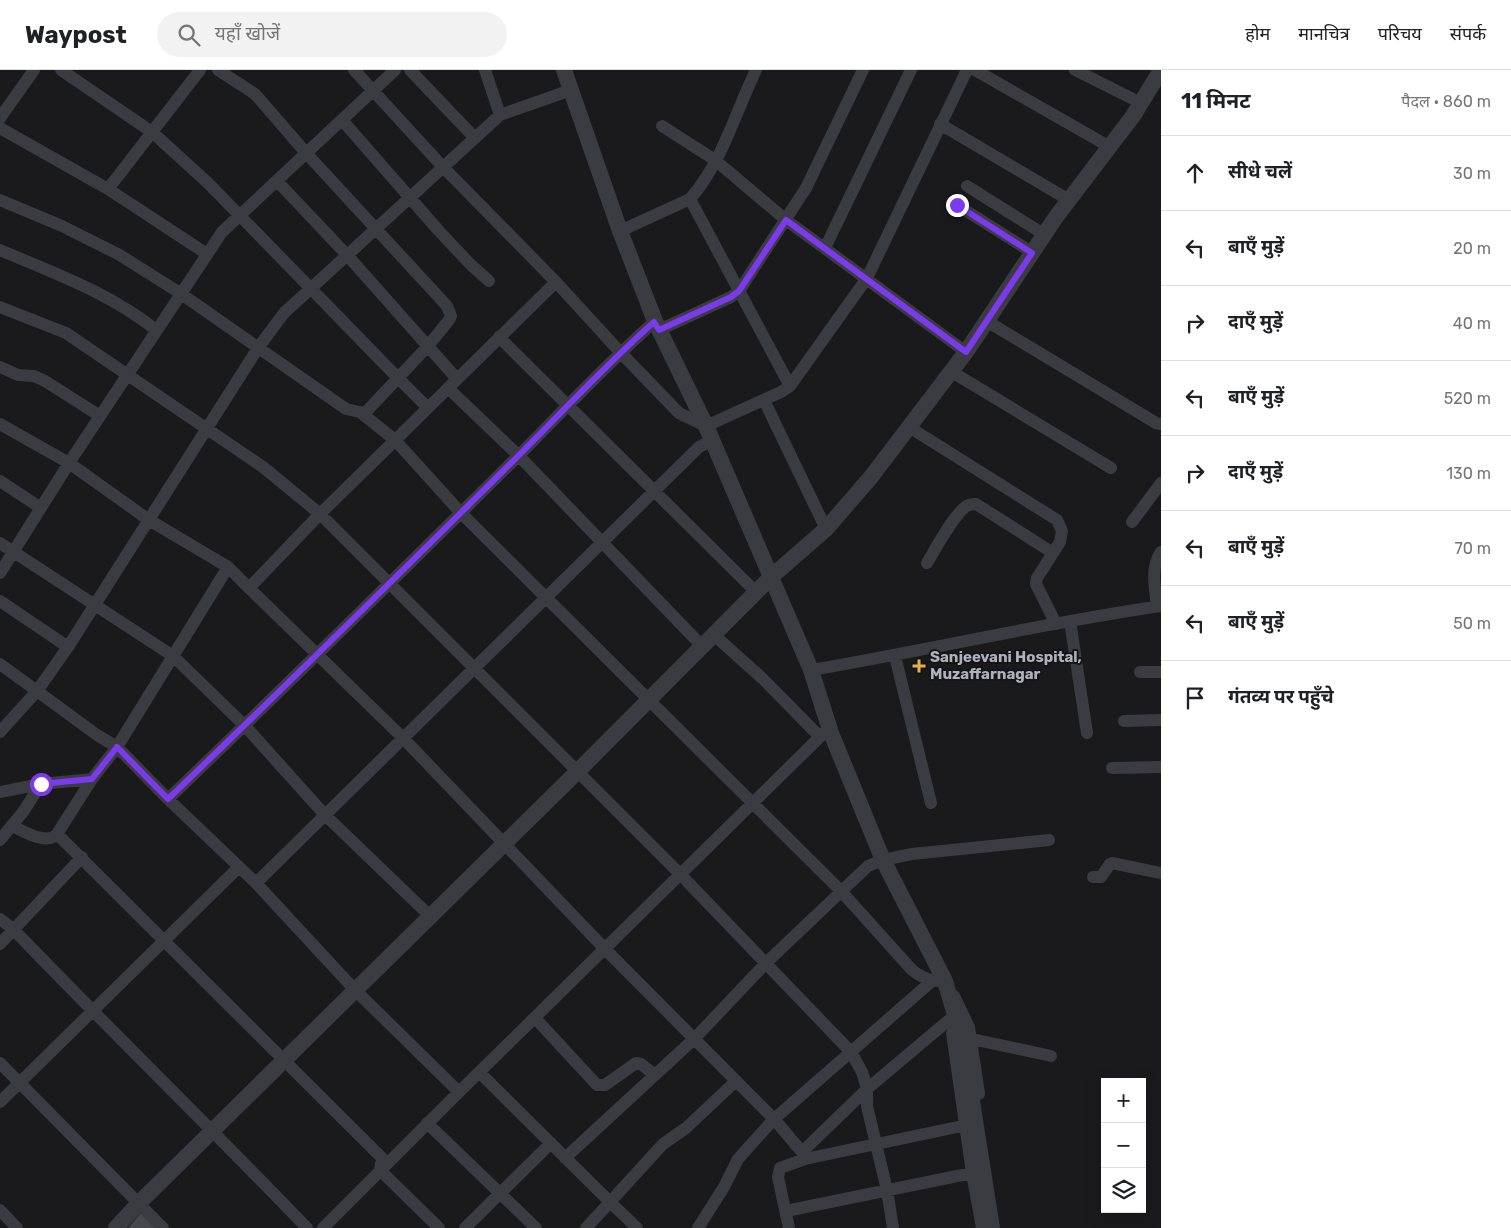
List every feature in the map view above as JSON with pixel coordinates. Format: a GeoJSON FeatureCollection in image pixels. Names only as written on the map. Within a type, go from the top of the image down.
{"type":"FeatureCollection","features":[{"type":"Feature","properties":{"kind":"street"},"geometry":{"type":"LineString","coordinates":[[0,118],[34,70]]}},
{"type":"Feature","properties":{"kind":"street"},"geometry":{"type":"LineString","coordinates":[[61,70],[152,132],[208,184],[428,408]]}},
{"type":"Feature","properties":{"kind":"street"},"geometry":{"type":"LineString","coordinates":[[108,189],[200,70]]}},
{"type":"Feature","properties":{"kind":"street"},"geometry":{"type":"LineString","coordinates":[[218,70],[255,94],[306,154],[447,306],[451,316],[449,320],[428,346],[364,414]]}},
{"type":"Feature","properties":{"kind":"street"},"geometry":{"type":"LineString","coordinates":[[354,70],[443,167],[556,282],[620,352],[679,412],[709,433]]}},
{"type":"Feature","properties":{"kind":"street"},"geometry":{"type":"LineString","coordinates":[[0,573],[69,463],[222,232],[395,70]]}},
{"type":"Feature","properties":{"kind":"street"},"geometry":{"type":"LineString","coordinates":[[410,70],[475,138]]}},
{"type":"Feature","properties":{"kind":"street"},"geometry":{"type":"LineString","coordinates":[[485,70],[500,115]]}},
{"type":"Feature","properties":{"kind":"street"},"geometry":{"type":"LineString","coordinates":[[564,70],[620,231],[657,326],[709,433],[811,670],[825,732],[966,1037],[993,1211]]}},
{"type":"Feature","properties":{"kind":"street"},"geometry":{"type":"LineString","coordinates":[[168,799],[245,726],[519,456],[620,352],[657,326],[731,297],[739,291],[806,188],[863,70]]}},
{"type":"Feature","properties":{"kind":"street"},"geometry":{"type":"LineString","coordinates":[[825,248],[911,70]]}},
{"type":"Feature","properties":{"kind":"street"},"geometry":{"type":"LineString","coordinates":[[256,883],[699,447],[709,433],[790,386],[867,278],[967,70]]}},
{"type":"Feature","properties":{"kind":"street"},"geometry":{"type":"LineString","coordinates":[[975,70],[1110,147]]}},
{"type":"Feature","properties":{"kind":"street"},"geometry":{"type":"LineString","coordinates":[[1075,70],[1141,103]]}},
{"type":"Feature","properties":{"kind":"street"},"geometry":{"type":"LineString","coordinates":[[116,1228],[139,1203],[577,772],[771,578],[826,529],[871,477],[952,372],[988,322],[1045,234],[1141,103],[1161,70]]}},
{"type":"Feature","properties":{"kind":"street"},"geometry":{"type":"LineString","coordinates":[[620,231],[690,199],[698,190],[715,160],[751,71]]}},
{"type":"Feature","properties":{"kind":"street"},"geometry":{"type":"LineString","coordinates":[[0,732],[37,691],[68,647],[258,348],[284,313],[500,115],[571,90]]}},
{"type":"Feature","properties":{"kind":"street"},"geometry":{"type":"LineString","coordinates":[[342,120],[471,265],[488,281]]}},
{"type":"Feature","properties":{"kind":"street"},"geometry":{"type":"LineString","coordinates":[[940,124],[1069,200]]}},
{"type":"Feature","properties":{"kind":"street"},"geometry":{"type":"LineString","coordinates":[[662,126],[715,160],[786,220],[966,352]]}},
{"type":"Feature","properties":{"kind":"street"},"geometry":{"type":"LineString","coordinates":[[0,128],[108,189],[207,254]]}},
{"type":"Feature","properties":{"kind":"street"},"geometry":{"type":"LineString","coordinates":[[277,181],[347,255],[428,346],[452,384],[702,646]]}},
{"type":"Feature","properties":{"kind":"street"},"geometry":{"type":"LineString","coordinates":[[967,186],[1045,234]]}},
{"type":"Feature","properties":{"kind":"street"},"geometry":{"type":"LineString","coordinates":[[690,199],[790,386]]}},
{"type":"Feature","properties":{"kind":"street"},"geometry":{"type":"LineString","coordinates":[[0,200],[62,226],[118,254],[180,293],[346,409],[364,414],[395,440],[461,513],[841,891],[912,970],[921,976],[939,981]]}},
{"type":"Feature","properties":{"kind":"street"},"geometry":{"type":"LineString","coordinates":[[957,205],[1032,253]]}},
{"type":"Feature","properties":{"kind":"street"},"geometry":{"type":"LineString","coordinates":[[0,250],[94,289],[141,318],[156,330]]}},
{"type":"Feature","properties":{"kind":"street"},"geometry":{"type":"LineString","coordinates":[[248,588],[320,514],[556,282]]}},
{"type":"Feature","properties":{"kind":"street"},"geometry":{"type":"LineString","coordinates":[[0,307],[66,333],[263,467],[320,514],[680,874],[851,1052],[862,1072],[867,1089],[875,1144],[887,1190],[893,1228]]}},
{"type":"Feature","properties":{"kind":"street"},"geometry":{"type":"LineString","coordinates":[[988,322],[1156,423],[1161,424]]}},
{"type":"Feature","properties":{"kind":"street"},"geometry":{"type":"LineString","coordinates":[[499,337],[756,593]]}},
{"type":"Feature","properties":{"kind":"street"},"geometry":{"type":"LineString","coordinates":[[0,367],[18,375],[34,376],[45,381],[100,416]]}},
{"type":"Feature","properties":{"kind":"street"},"geometry":{"type":"LineString","coordinates":[[952,372],[1111,468]]}},
{"type":"Feature","properties":{"kind":"street"},"geometry":{"type":"LineString","coordinates":[[764,400],[826,529]]}},
{"type":"Feature","properties":{"kind":"street"},"geometry":{"type":"LineString","coordinates":[[0,424],[69,463],[149,520],[228,567],[316,656],[403,738],[604,949],[774,1119],[804,1155]]}},
{"type":"Feature","properties":{"kind":"street"},"geometry":{"type":"LineString","coordinates":[[909,427],[1057,520],[1061,526],[1062,535],[1060,542],[1037,578],[1036,584],[1056,624]]}},
{"type":"Feature","properties":{"kind":"street"},"geometry":{"type":"LineString","coordinates":[[0,481],[41,508]]}},
{"type":"Feature","properties":{"kind":"street"},"geometry":{"type":"LineString","coordinates":[[1132,522],[1161,483]]}},
{"type":"Feature","properties":{"kind":"street"},"geometry":{"type":"LineString","coordinates":[[926,563],[954,519],[964,508],[971,504],[976,504],[1053,553]]}},
{"type":"Feature","properties":{"kind":"street"},"geometry":{"type":"LineString","coordinates":[[0,542],[94,606],[173,656],[245,726],[326,815],[430,916]]}},
{"type":"Feature","properties":{"kind":"street"},"geometry":{"type":"LineString","coordinates":[[811,670],[1159,606],[1154,573],[1156,559],[1161,552]]}},
{"type":"Feature","properties":{"kind":"street"},"geometry":{"type":"LineString","coordinates":[[41,784],[5,832],[44,838],[51,838],[57,834],[92,779],[117,747],[228,567]]}},
{"type":"Feature","properties":{"kind":"street"},"geometry":{"type":"LineString","coordinates":[[0,601],[68,647]]}},
{"type":"Feature","properties":{"kind":"street"},"geometry":{"type":"LineString","coordinates":[[1070,621],[1087,733]]}},
{"type":"Feature","properties":{"kind":"street"},"geometry":{"type":"LineString","coordinates":[[714,635],[762,679],[825,732]]}},
{"type":"Feature","properties":{"kind":"street"},"geometry":{"type":"LineString","coordinates":[[895,656],[932,803]]}},
{"type":"Feature","properties":{"kind":"street"},"geometry":{"type":"LineString","coordinates":[[0,664],[117,747],[168,799],[256,883],[356,990],[459,1092]]}},
{"type":"Feature","properties":{"kind":"street"},"geometry":{"type":"LineString","coordinates":[[1140,672],[1161,672]]}},
{"type":"Feature","properties":{"kind":"street"},"geometry":{"type":"LineString","coordinates":[[1124,721],[1161,720]]}},
{"type":"Feature","properties":{"kind":"street"},"geometry":{"type":"LineString","coordinates":[[322,1228],[825,732]]}},
{"type":"Feature","properties":{"kind":"street"},"geometry":{"type":"LineString","coordinates":[[1112,768],[1161,767]]}},
{"type":"Feature","properties":{"kind":"street"},"geometry":{"type":"LineString","coordinates":[[0,792],[41,784],[92,779]]}},
{"type":"Feature","properties":{"kind":"street"},"geometry":{"type":"LineString","coordinates":[[57,834],[382,1158],[380,1170]]}},
{"type":"Feature","properties":{"kind":"street"},"geometry":{"type":"LineString","coordinates":[[566,1158],[694,1038],[766,964],[868,866],[883,860],[912,854],[1049,840]]}},
{"type":"Feature","properties":{"kind":"street"},"geometry":{"type":"LineString","coordinates":[[0,944],[82,857]]}},
{"type":"Feature","properties":{"kind":"street"},"geometry":{"type":"LineString","coordinates":[[1093,877],[1101,877],[1112,863],[1161,873]]}},
{"type":"Feature","properties":{"kind":"street"},"geometry":{"type":"LineString","coordinates":[[0,1102],[163,940],[240,867]]}},
{"type":"Feature","properties":{"kind":"street"},"geometry":{"type":"LineString","coordinates":[[0,919],[13,929],[92,1011],[213,1130],[307,1228]]}},
{"type":"Feature","properties":{"kind":"street"},"geometry":{"type":"LineString","coordinates":[[939,981],[954,1040],[972,1173],[982,1228]]}},
{"type":"Feature","properties":{"kind":"street"},"geometry":{"type":"LineString","coordinates":[[698,1228],[724,1188],[738,1159],[774,1119],[851,1052],[939,981]]}},
{"type":"Feature","properties":{"kind":"street"},"geometry":{"type":"LineString","coordinates":[[535,1018],[597,1085],[605,1085],[636,1063],[641,1064],[655,1075]]}},
{"type":"Feature","properties":{"kind":"street"},"geometry":{"type":"LineString","coordinates":[[789,1228],[778,1169],[804,1155],[867,1089],[949,1020]]}},
{"type":"Feature","properties":{"kind":"street"},"geometry":{"type":"LineString","coordinates":[[966,1037],[1051,1056]]}},
{"type":"Feature","properties":{"kind":"street"},"geometry":{"type":"LineString","coordinates":[[966,1037],[992,1228]]}},
{"type":"Feature","properties":{"kind":"street"},"geometry":{"type":"LineString","coordinates":[[0,1063],[163,1228]]}},
{"type":"Feature","properties":{"kind":"street"},"geometry":{"type":"LineString","coordinates":[[480,1072],[637,1228]]}},
{"type":"Feature","properties":{"kind":"street"},"geometry":{"type":"LineString","coordinates":[[586,1228],[664,1144],[686,1128],[736,1081]]}},
{"type":"Feature","properties":{"kind":"street"},"geometry":{"type":"LineString","coordinates":[[427,1123],[536,1228]]}},
{"type":"Feature","properties":{"kind":"street"},"geometry":{"type":"LineString","coordinates":[[804,1155],[875,1144],[967,1125]]}},
{"type":"Feature","properties":{"kind":"street"},"geometry":{"type":"LineString","coordinates":[[465,1228],[551,1143]]}},
{"type":"Feature","properties":{"kind":"street"},"geometry":{"type":"LineString","coordinates":[[380,1170],[439,1228]]}},
{"type":"Feature","properties":{"kind":"street"},"geometry":{"type":"LineString","coordinates":[[786,1211],[972,1173]]}},
{"type":"Feature","properties":{"kind":"street"},"geometry":{"type":"LineString","coordinates":[[0,1210],[17,1228]]}},
{"type":"Feature","properties":{"kind":"building"},"geometry":{"type":"Polygon","coordinates":[[[141,1213],[156,1228],[128,1228],[141,1213]]]}},
{"type":"Feature","properties":{"kind":"place","name":"Sanjeevani Hospital, Muzaffarnagar"},"geometry":{"type":"Point","coordinates":[919,666]}},
{"type":"Feature","properties":{"kind":"route"},"geometry":{"type":"LineString","coordinates":[[41,784],[92,779],[117,747],[168,799],[261,710],[569,405],[620,352],[654,322],[659,330],[731,297],[739,291],[786,220],[966,352],[988,322],[1032,253],[957,205]]}}]}
